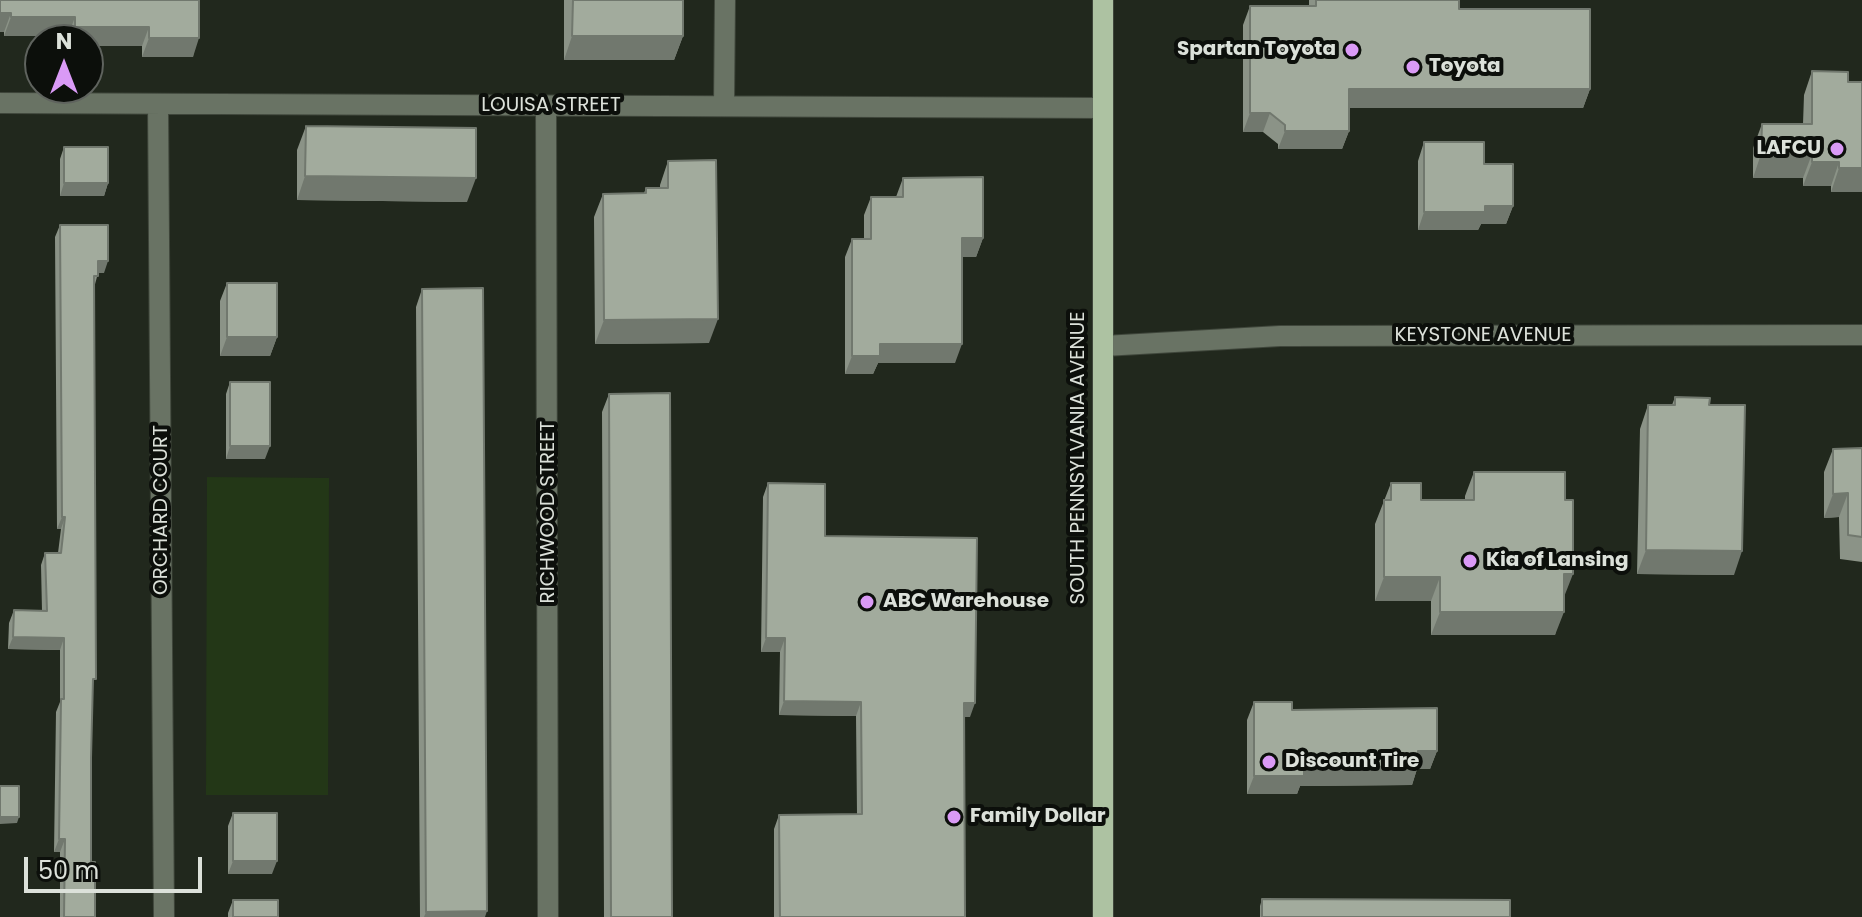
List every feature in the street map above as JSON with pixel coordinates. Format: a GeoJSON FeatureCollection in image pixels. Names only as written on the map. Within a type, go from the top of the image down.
{"type":"FeatureCollection","features":[{"type":"Feature","properties":{"kind":"main road","name":"SOUTH PENNSYLVANIA AVENUE"},"geometry":{"type":"LineString","coordinates":[[1103,0],[1103,917]]}},
{"type":"Feature","properties":{"kind":"street"},"geometry":{"type":"LineString","coordinates":[[724,106],[725,0]]}},
{"type":"Feature","properties":{"kind":"street","name":"LOUISA STREET"},"geometry":{"type":"LineString","coordinates":[[0,103],[1102,108]]}},
{"type":"Feature","properties":{"kind":"street","name":"ORCHARD COURT"},"geometry":{"type":"LineString","coordinates":[[158,104],[164,917]]}},
{"type":"Feature","properties":{"kind":"street","name":"RICHWOOD STREET"},"geometry":{"type":"LineString","coordinates":[[546,107],[548,917]]}},
{"type":"Feature","properties":{"kind":"street","name":"KEYSTONE AVENUE"},"geometry":{"type":"LineString","coordinates":[[1104,346],[1280,336],[1862,335]]}},
{"type":"Feature","properties":{"kind":"green space"},"geometry":{"type":"Polygon","coordinates":[[[207,477],[329,478],[328,795],[206,795],[207,477]]]}},
{"type":"Feature","properties":{"kind":"building"},"geometry":{"type":"Polygon","coordinates":[[[0,0],[199,0],[199,38],[149,38],[149,27],[104,27],[104,24],[75,24],[75,17],[11,17],[11,13],[0,13],[0,0]]]}},
{"type":"Feature","properties":{"kind":"building"},"geometry":{"type":"Polygon","coordinates":[[[573,0],[683,0],[683,36],[572,36],[573,0]]]}},
{"type":"Feature","properties":{"kind":"building","name":"Toyota"},"geometry":{"type":"Polygon","coordinates":[[[1316,0],[1459,0],[1459,9],[1590,9],[1590,89],[1349,89],[1349,131],[1285,131],[1285,125],[1270,113],[1250,113],[1250,6],[1316,6],[1316,0]]]}},
{"type":"Feature","properties":{"kind":"building"},"geometry":{"type":"Polygon","coordinates":[[[1812,71],[1848,72],[1848,82],[1862,82],[1862,168],[1839,168],[1839,162],[1812,162],[1812,154],[1761,154],[1762,124],[1812,124],[1812,71]]]}},
{"type":"Feature","properties":{"kind":"building"},"geometry":{"type":"Polygon","coordinates":[[[306,126],[476,128],[476,178],[305,176],[306,126]]]}},
{"type":"Feature","properties":{"kind":"building"},"geometry":{"type":"Polygon","coordinates":[[[1424,142],[1484,142],[1484,164],[1513,164],[1513,206],[1485,206],[1485,212],[1424,212],[1424,142]]]}},
{"type":"Feature","properties":{"kind":"building"},"geometry":{"type":"Polygon","coordinates":[[[64,147],[108,147],[108,183],[64,183],[64,147]]]}},
{"type":"Feature","properties":{"kind":"building"},"geometry":{"type":"Polygon","coordinates":[[[716,160],[718,319],[604,320],[603,194],[646,193],[646,188],[668,188],[668,161],[716,160]]]}},
{"type":"Feature","properties":{"kind":"building"},"geometry":{"type":"Polygon","coordinates":[[[983,177],[983,238],[962,238],[962,344],[880,344],[880,356],[852,356],[852,239],[871,239],[871,197],[903,197],[903,178],[983,177]]]}},
{"type":"Feature","properties":{"kind":"building"},"geometry":{"type":"Polygon","coordinates":[[[60,225],[108,225],[108,261],[98,261],[98,276],[94,276],[96,679],[93,679],[91,862],[95,862],[95,917],[64,917],[65,839],[59,839],[64,638],[13,637],[14,610],[47,611],[45,553],[61,553],[65,517],[62,517],[60,225]]]}},
{"type":"Feature","properties":{"kind":"building"},"geometry":{"type":"Polygon","coordinates":[[[227,283],[277,283],[277,337],[227,337],[227,283]]]}},
{"type":"Feature","properties":{"kind":"building"},"geometry":{"type":"Polygon","coordinates":[[[483,288],[487,911],[426,912],[422,289],[483,288]]]}},
{"type":"Feature","properties":{"kind":"building"},"geometry":{"type":"Polygon","coordinates":[[[230,382],[270,382],[270,446],[230,446],[230,382]]]}},
{"type":"Feature","properties":{"kind":"building"},"geometry":{"type":"Polygon","coordinates":[[[670,393],[672,917],[611,917],[609,394],[670,393]]]}},
{"type":"Feature","properties":{"kind":"building"},"geometry":{"type":"Polygon","coordinates":[[[1675,397],[1710,398],[1709,405],[1745,405],[1742,551],[1646,550],[1648,405],[1675,405],[1675,397]]]}},
{"type":"Feature","properties":{"kind":"building"},"geometry":{"type":"Polygon","coordinates":[[[1862,448],[1862,537],[1848,535],[1848,493],[1833,494],[1833,449],[1862,448]]]}},
{"type":"Feature","properties":{"kind":"building","name":"Kia of Lansing"},"geometry":{"type":"Polygon","coordinates":[[[1474,472],[1565,472],[1565,500],[1573,500],[1573,574],[1564,574],[1564,612],[1440,612],[1440,577],[1384,577],[1384,500],[1391,500],[1391,483],[1421,483],[1421,500],[1474,500],[1474,472]]]}},
{"type":"Feature","properties":{"kind":"building"},"geometry":{"type":"Polygon","coordinates":[[[768,483],[825,484],[825,536],[977,538],[975,703],[964,703],[965,917],[780,917],[779,815],[862,814],[861,702],[784,701],[785,638],[766,638],[768,483]]]}},
{"type":"Feature","properties":{"kind":"building"},"geometry":{"type":"Polygon","coordinates":[[[1254,702],[1292,702],[1292,710],[1437,708],[1437,751],[1418,751],[1418,766],[1304,768],[1304,776],[1254,776],[1254,702]]]}},
{"type":"Feature","properties":{"kind":"building"},"geometry":{"type":"Polygon","coordinates":[[[0,786],[19,786],[19,817],[0,817],[0,786]]]}},
{"type":"Feature","properties":{"kind":"building"},"geometry":{"type":"Polygon","coordinates":[[[233,813],[277,813],[277,861],[233,861],[233,813]]]}},
{"type":"Feature","properties":{"kind":"building"},"geometry":{"type":"Polygon","coordinates":[[[1262,899],[1510,900],[1510,917],[1262,917],[1262,899]]]}},
{"type":"Feature","properties":{"kind":"building"},"geometry":{"type":"Polygon","coordinates":[[[233,900],[278,900],[278,917],[233,917],[233,900]]]}},
{"type":"Feature","properties":{"kind":"place","name":"Spartan Toyota"},"geometry":{"type":"Point","coordinates":[1352,50]}},
{"type":"Feature","properties":{"kind":"place","name":"Toyota"},"geometry":{"type":"Point","coordinates":[1413,67]}},
{"type":"Feature","properties":{"kind":"place","name":"LAFCU"},"geometry":{"type":"Point","coordinates":[1837,149]}},
{"type":"Feature","properties":{"kind":"place","name":"Kia of Lansing"},"geometry":{"type":"Point","coordinates":[1470,561]}},
{"type":"Feature","properties":{"kind":"place","name":"ABC Warehouse"},"geometry":{"type":"Point","coordinates":[867,602]}},
{"type":"Feature","properties":{"kind":"place","name":"Discount Tire"},"geometry":{"type":"Point","coordinates":[1269,762]}},
{"type":"Feature","properties":{"kind":"place","name":"Family Dollar"},"geometry":{"type":"Point","coordinates":[954,817]}}]}
